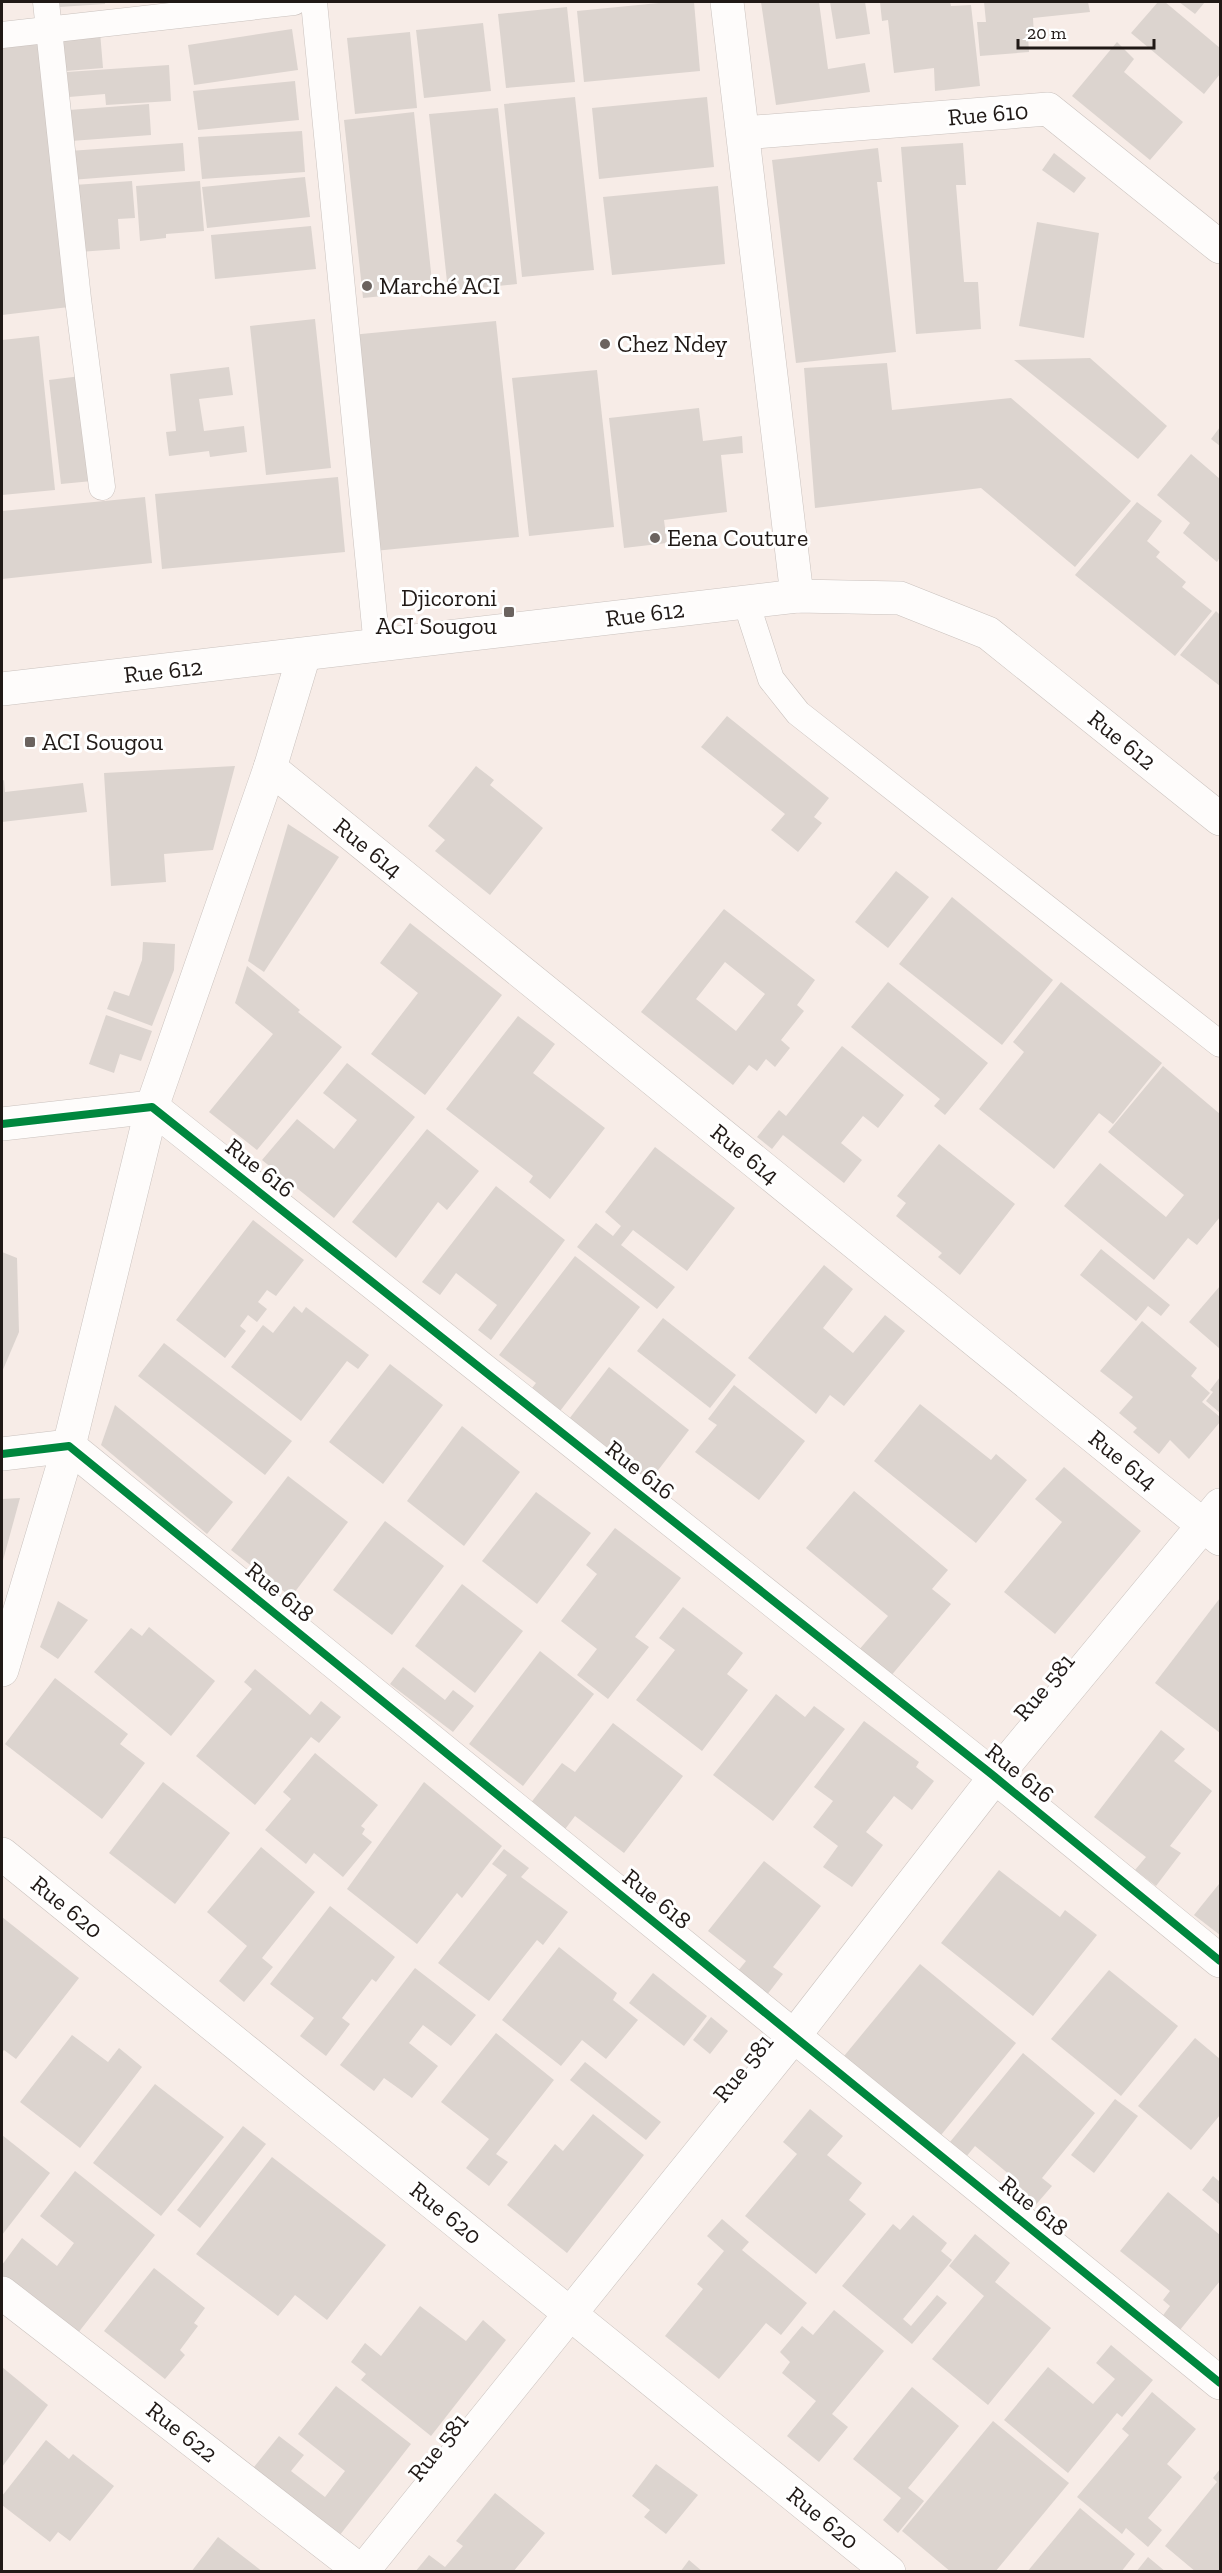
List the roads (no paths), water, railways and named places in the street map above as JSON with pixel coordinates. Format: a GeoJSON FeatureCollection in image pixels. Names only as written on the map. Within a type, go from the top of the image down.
{"type":"FeatureCollection","features":[{"type":"Feature","properties":{"kind":"street"},"geometry":{"type":"LineString","coordinates":[[728,2],[796,596]]}},
{"type":"Feature","properties":{"kind":"street","name":"Rue 610"},"geometry":{"type":"LineString","coordinates":[[743,133],[1048,109],[1221,247]]}},
{"type":"Feature","properties":{"kind":"street","name":"Rue 612"},"geometry":{"type":"LineString","coordinates":[[2,689],[377,647],[796,596],[900,598],[988,633],[1221,819]]}},
{"type":"Feature","properties":{"kind":"street"},"geometry":{"type":"LineString","coordinates":[[2,1670],[69,1446],[152,1107],[270,768],[304,655]]}},
{"type":"Feature","properties":{"kind":"street","name":"Rue 614"},"geometry":{"type":"LineString","coordinates":[[270,768],[1215,1523]]}},
{"type":"Feature","properties":{"kind":"street"},"geometry":{"type":"LineString","coordinates":[[2,1124],[152,1107]]}},
{"type":"Feature","properties":{"kind":"street","name":"Rue 616"},"geometry":{"type":"LineString","coordinates":[[152,1107],[995,1777],[1221,1961]]}},
{"type":"Feature","properties":{"kind":"street"},"geometry":{"type":"LineString","coordinates":[[2,1454],[69,1446]]}},
{"type":"Feature","properties":{"kind":"street","name":"Rue 618"},"geometry":{"type":"LineString","coordinates":[[69,1446],[1221,2383]]}},
{"type":"Feature","properties":{"kind":"street","name":"Rue 581"},"geometry":{"type":"LineString","coordinates":[[362,2571],[794,2036],[995,1777],[1215,1523]]}},
{"type":"Feature","properties":{"kind":"street","name":"Rue 620"},"geometry":{"type":"LineString","coordinates":[[2,1854],[889,2571]]}},
{"type":"Feature","properties":{"kind":"street","name":"Rue 622"},"geometry":{"type":"LineString","coordinates":[[2,2293],[362,2571]]}},
{"type":"Feature","properties":{"kind":"lane"},"geometry":{"type":"LineString","coordinates":[[46,2],[78,299],[102,487]]}},
{"type":"Feature","properties":{"kind":"lane"},"geometry":{"type":"LineString","coordinates":[[2,35],[51,32],[294,2]]}},
{"type":"Feature","properties":{"kind":"lane"},"geometry":{"type":"LineString","coordinates":[[314,2],[377,647]]}},
{"type":"Feature","properties":{"kind":"lane"},"geometry":{"type":"LineString","coordinates":[[746,602],[771,679],[798,713],[1221,1044]]}},
{"type":"Feature","properties":{"kind":"place","name":"Marché ACI"},"geometry":{"type":"Point","coordinates":[367,286]}},
{"type":"Feature","properties":{"kind":"place","name":"Chez Ndey"},"geometry":{"type":"Point","coordinates":[605,344]}},
{"type":"Feature","properties":{"kind":"place","name":"Eena Couture"},"geometry":{"type":"Point","coordinates":[655,538]}},
{"type":"Feature","properties":{"kind":"place","name":"Djicoroni ACI Sougou"},"geometry":{"type":"Point","coordinates":[509,612]}},
{"type":"Feature","properties":{"kind":"place","name":"ACI Sougou"},"geometry":{"type":"Point","coordinates":[30,742]}}]}
